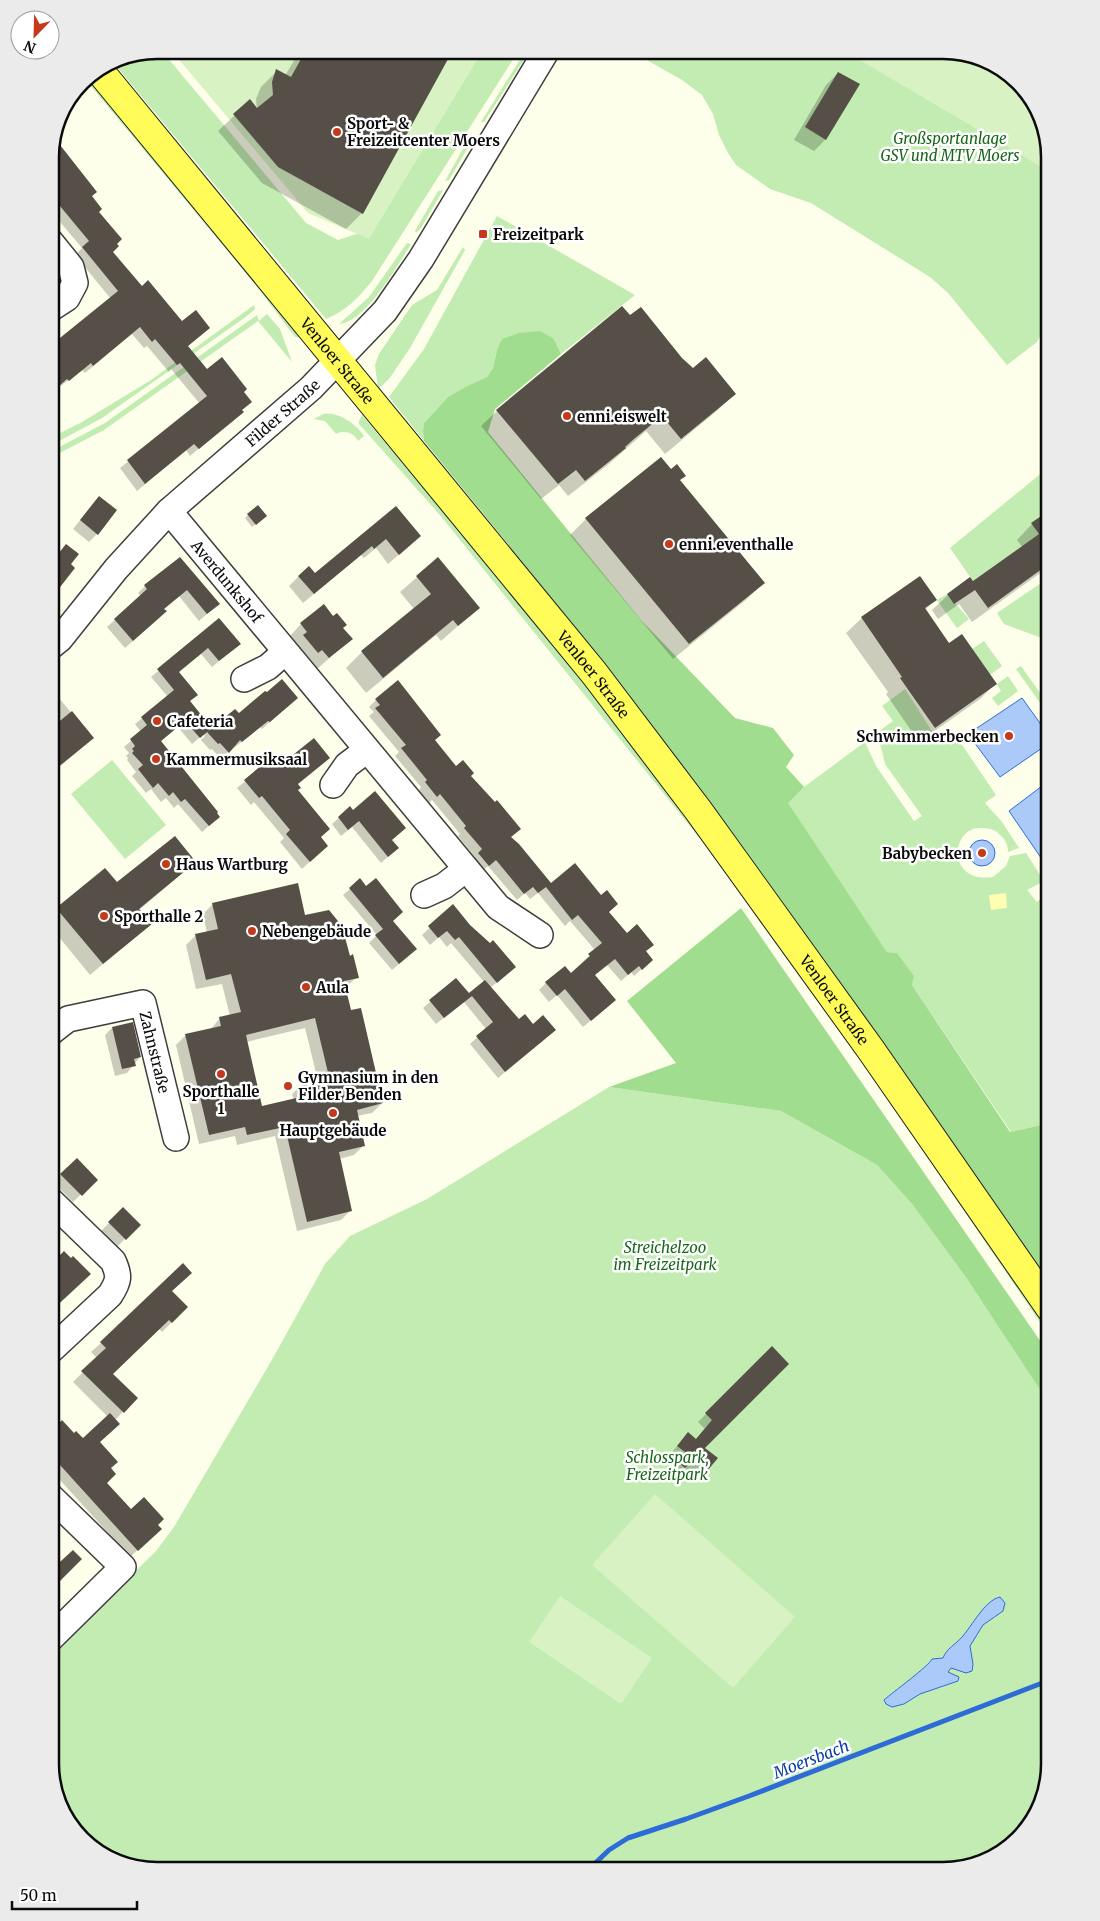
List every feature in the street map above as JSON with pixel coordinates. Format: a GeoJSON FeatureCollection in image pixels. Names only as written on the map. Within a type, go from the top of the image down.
{"type":"FeatureCollection","features":[{"type":"Feature","properties":{"kind":"main road","name":"Venloer Straße"},"geometry":{"type":"LineString","coordinates":[[103,75],[594,673],[698,810],[872,1050],[1041,1295]]}},
{"type":"Feature","properties":{"kind":"street","name":"Filder Straße"},"geometry":{"type":"LineString","coordinates":[[59,640],[116,569],[169,511],[311,388],[385,311],[421,258],[542,59]]}},
{"type":"Feature","properties":{"kind":"street"},"geometry":{"type":"LineString","coordinates":[[59,252],[71,267],[75,283],[67,298],[59,303]]}},
{"type":"Feature","properties":{"kind":"street","name":"Averdunkshof"},"geometry":{"type":"LineString","coordinates":[[169,511],[498,907],[540,935]]}},
{"type":"Feature","properties":{"kind":"street"},"geometry":{"type":"LineString","coordinates":[[244,679],[268,667],[285,652]]}},
{"type":"Feature","properties":{"kind":"street"},"geometry":{"type":"LineString","coordinates":[[333,785],[347,765],[367,750]]}},
{"type":"Feature","properties":{"kind":"street"},"geometry":{"type":"LineString","coordinates":[[424,895],[444,886],[466,869]]}},
{"type":"Feature","properties":{"kind":"street","name":"Zahnstraße"},"geometry":{"type":"LineString","coordinates":[[59,1026],[68,1019],[143,1003],[176,1138]]}},
{"type":"Feature","properties":{"kind":"street"},"geometry":{"type":"LineString","coordinates":[[59,1209],[113,1260],[118,1272],[117,1284],[110,1295],[59,1343]]}},
{"type":"Feature","properties":{"kind":"street"},"geometry":{"type":"LineString","coordinates":[[59,1505],[123,1567],[59,1630]]}},
{"type":"Feature","properties":{"kind":"green space"},"geometry":{"type":"Polygon","coordinates":[[[169,59],[306,223],[338,240],[369,230],[469,59],[513,59],[372,281],[351,303],[340,312],[326,319],[117,67],[144,60],[169,59]]]}},
{"type":"Feature","properties":{"kind":"green space"},"geometry":{"type":"Polygon","coordinates":[[[520,59],[524,59],[484,122],[481,122],[520,59]]]}},
{"type":"Feature","properties":{"kind":"green space","name":"Großsportanlage GSV und MTV Moers"},"geometry":{"type":"Polygon","coordinates":[[[645,59],[949,59],[975,64],[998,75],[1025,102],[1036,125],[1041,151],[1041,334],[1037,342],[1007,365],[948,293],[930,277],[811,203],[770,189],[736,165],[719,135],[713,114],[702,95],[682,80],[645,59]]]}},
{"type":"Feature","properties":{"kind":"green space"},"geometry":{"type":"Polygon","coordinates":[[[94,82],[300,337],[295,337],[254,283],[90,86],[94,82]]]}},
{"type":"Feature","properties":{"kind":"green space"},"geometry":{"type":"Polygon","coordinates":[[[470,144],[449,180],[445,181],[465,145],[470,144]]]}},
{"type":"Feature","properties":{"kind":"green space"},"geometry":{"type":"Polygon","coordinates":[[[443,190],[421,228],[416,233],[415,231],[438,191],[443,190]]]}},
{"type":"Feature","properties":{"kind":"green space"},"geometry":{"type":"Polygon","coordinates":[[[497,216],[635,295],[561,354],[554,339],[497,350],[493,368],[487,377],[448,397],[424,423],[424,441],[389,397],[424,349],[497,216]]]}},
{"type":"Feature","properties":{"kind":"green space"},"geometry":{"type":"Polygon","coordinates":[[[407,243],[411,244],[370,304],[360,314],[349,321],[339,324],[369,297],[407,243]]]}},
{"type":"Feature","properties":{"kind":"green space"},"geometry":{"type":"Polygon","coordinates":[[[463,247],[465,250],[410,348],[389,379],[378,389],[375,365],[379,354],[412,305],[437,290],[463,247]]]}},
{"type":"Feature","properties":{"kind":"green space"},"geometry":{"type":"Polygon","coordinates":[[[254,305],[255,309],[247,316],[102,418],[59,441],[59,434],[82,422],[151,380],[254,305]]]}},
{"type":"Feature","properties":{"kind":"green space"},"geometry":{"type":"Polygon","coordinates":[[[267,314],[280,329],[292,362],[258,321],[104,430],[59,453],[59,447],[105,423],[257,315],[259,321],[267,314]]]}},
{"type":"Feature","properties":{"kind":"green space"},"geometry":{"type":"Polygon","coordinates":[[[323,414],[335,414],[346,419],[364,436],[358,441],[348,433],[336,434],[325,421],[314,419],[323,414]]]}},
{"type":"Feature","properties":{"kind":"green space"},"geometry":{"type":"Polygon","coordinates":[[[362,415],[508,590],[652,768],[745,888],[862,1051],[1041,1313],[1041,1324],[836,1023],[701,840],[440,515],[359,424],[362,415]]]}},
{"type":"Feature","properties":{"kind":"green space"},"geometry":{"type":"Polygon","coordinates":[[[1041,473],[1041,530],[1039,534],[973,581],[950,548],[1041,473]]]}},
{"type":"Feature","properties":{"kind":"green space"},"geometry":{"type":"Polygon","coordinates":[[[1041,583],[1041,638],[1004,624],[997,613],[1041,583]]]}},
{"type":"Feature","properties":{"kind":"green space"},"geometry":{"type":"Polygon","coordinates":[[[947,594],[969,619],[957,628],[937,600],[947,594]]]}},
{"type":"Feature","properties":{"kind":"green space"},"geometry":{"type":"Polygon","coordinates":[[[984,641],[1002,666],[990,675],[972,649],[984,641]]]}},
{"type":"Feature","properties":{"kind":"green space"},"geometry":{"type":"Polygon","coordinates":[[[1021,666],[1041,694],[1041,704],[1016,669],[1021,666]]]}},
{"type":"Feature","properties":{"kind":"green space"},"geometry":{"type":"Polygon","coordinates":[[[1008,676],[1018,691],[998,706],[992,698],[1001,691],[997,684],[1008,676]]]}},
{"type":"Feature","properties":{"kind":"green space"},"geometry":{"type":"Polygon","coordinates":[[[905,689],[937,739],[952,730],[996,795],[985,803],[1002,822],[1019,848],[1008,852],[1002,836],[995,831],[984,828],[972,830],[964,835],[959,844],[960,864],[967,872],[977,877],[993,877],[1006,866],[1010,856],[1026,853],[1041,876],[1041,883],[1027,890],[1037,902],[1041,898],[1041,1125],[1011,1132],[912,985],[913,976],[897,953],[887,952],[787,803],[804,787],[865,742],[876,766],[914,821],[922,816],[885,764],[879,739],[875,734],[893,721],[882,706],[905,689]]]}},
{"type":"Feature","properties":{"kind":"green space"},"geometry":{"type":"Polygon","coordinates":[[[112,760],[166,825],[125,859],[71,794],[112,760]]]}},
{"type":"Feature","properties":{"kind":"green space","name":"Schlosspark, Freizeitpark"},"geometry":{"type":"Polygon","coordinates":[[[609,1087],[781,1111],[877,1165],[912,1204],[965,1276],[1041,1391],[1041,1770],[1036,1796],[1031,1807],[1025,1819],[1008,1838],[981,1855],[968,1859],[943,1862],[151,1862],[125,1857],[114,1852],[102,1846],[83,1829],[75,1819],[64,1796],[60,1777],[59,1646],[156,1551],[174,1527],[273,1358],[325,1264],[350,1236],[427,1199],[609,1087]]]}},
{"type":"Feature","properties":{"kind":"shaded area","name":"Sport- & Freizeitcenter Moers"},"geometry":{"type":"Polygon","coordinates":[[[179,59],[478,59],[369,239],[308,213],[179,59]]]}},
{"type":"Feature","properties":{"kind":"shaded area"},"geometry":{"type":"Polygon","coordinates":[[[858,59],[949,59],[975,64],[998,75],[1017,92],[1031,114],[1039,138],[1041,167],[858,59]]]}},
{"type":"Feature","properties":{"kind":"shaded area"},"geometry":{"type":"Polygon","coordinates":[[[540,331],[554,339],[561,354],[495,409],[488,432],[641,620],[735,718],[773,728],[794,755],[786,767],[804,787],[788,803],[887,952],[897,953],[914,976],[912,985],[1010,1132],[1041,1125],[1041,1273],[839,982],[675,756],[533,575],[424,441],[424,423],[448,397],[487,377],[493,368],[497,350],[502,339],[519,333],[540,331]]]}},
{"type":"Feature","properties":{"kind":"shaded area"},"geometry":{"type":"Polygon","coordinates":[[[741,908],[1041,1342],[1041,1391],[965,1276],[912,1204],[877,1165],[781,1111],[609,1087],[676,1063],[627,1001],[741,908]]]}},
{"type":"Feature","properties":{"kind":"shaded area"},"geometry":{"type":"Polygon","coordinates":[[[655,1494],[795,1617],[733,1688],[592,1565],[655,1494]]]}},
{"type":"Feature","properties":{"kind":"shaded area"},"geometry":{"type":"Polygon","coordinates":[[[560,1596],[652,1658],[621,1704],[529,1642],[560,1596]]]}},
{"type":"Feature","properties":{"kind":"sand"},"geometry":{"type":"Polygon","coordinates":[[[1006,893],[1007,908],[991,910],[989,895],[1006,893]]]}},
{"type":"Feature","properties":{"kind":"water","name":"Schwimmerbecken"},"geometry":{"type":"Polygon","coordinates":[[[1022,698],[1041,724],[1041,749],[1000,777],[968,734],[1022,698]]]}},
{"type":"Feature","properties":{"kind":"water"},"geometry":{"type":"Polygon","coordinates":[[[1041,787],[1041,858],[1009,811],[1041,787]]]}},
{"type":"Feature","properties":{"kind":"water","name":"Babybecken"},"geometry":{"type":"Polygon","coordinates":[[[982,840],[991,844],[995,853],[991,862],[982,866],[973,862],[969,853],[973,844],[982,840]]]}},
{"type":"Feature","properties":{"kind":"water"},"geometry":{"type":"Polygon","coordinates":[[[1000,1597],[1005,1603],[1003,1611],[983,1625],[970,1646],[973,1664],[972,1671],[966,1673],[951,1668],[948,1672],[959,1677],[958,1681],[920,1694],[904,1704],[892,1707],[886,1704],[884,1700],[918,1673],[932,1659],[943,1658],[984,1608],[994,1599],[1000,1597]]]}},
{"type":"Feature","properties":{"kind":"building"},"geometry":{"type":"Polygon","coordinates":[[[301,59],[448,59],[363,214],[278,167],[233,114],[250,99],[257,108],[273,95],[272,82],[276,69],[291,77],[301,59]]]}},
{"type":"Feature","properties":{"kind":"building"},"geometry":{"type":"Polygon","coordinates":[[[838,72],[860,84],[826,140],[805,127],[838,72]]]}},
{"type":"Feature","properties":{"kind":"building"},"geometry":{"type":"Polygon","coordinates":[[[60,145],[97,192],[92,196],[102,209],[99,212],[122,239],[117,244],[119,246],[113,252],[142,286],[148,280],[182,321],[196,310],[210,328],[188,346],[207,369],[222,357],[247,389],[244,392],[252,402],[242,410],[244,412],[199,449],[194,444],[145,484],[127,460],[207,396],[180,363],[177,365],[155,339],[152,342],[140,327],[93,366],[91,363],[69,381],[67,379],[59,386],[59,339],[118,291],[82,247],[89,241],[59,205],[60,145]]]}},
{"type":"Feature","properties":{"kind":"building","name":"enni.eiswelt"},"geometry":{"type":"Polygon","coordinates":[[[622,306],[630,315],[641,307],[682,358],[693,368],[706,357],[736,394],[681,439],[662,416],[585,481],[576,470],[558,484],[496,410],[622,306]]]}},
{"type":"Feature","properties":{"kind":"building","name":"enni.eventhalle"},"geometry":{"type":"Polygon","coordinates":[[[661,457],[671,469],[677,464],[686,476],[680,480],[765,583],[689,644],[585,518],[661,457]]]}},
{"type":"Feature","properties":{"kind":"building"},"geometry":{"type":"Polygon","coordinates":[[[99,496],[117,510],[98,535],[80,520],[99,496]]]}},
{"type":"Feature","properties":{"kind":"building"},"geometry":{"type":"Polygon","coordinates":[[[258,505],[267,516],[256,525],[247,514],[258,505]]]}},
{"type":"Feature","properties":{"kind":"building"},"geometry":{"type":"Polygon","coordinates":[[[396,506],[421,536],[399,555],[386,539],[374,549],[372,546],[314,594],[298,576],[309,566],[315,573],[396,506]]]}},
{"type":"Feature","properties":{"kind":"building"},"geometry":{"type":"Polygon","coordinates":[[[1041,516],[1041,570],[988,608],[975,590],[954,604],[947,594],[970,577],[973,581],[1039,534],[1031,523],[1041,516]]]}},
{"type":"Feature","properties":{"kind":"building"},"geometry":{"type":"Polygon","coordinates":[[[66,544],[79,554],[71,564],[75,568],[59,588],[59,553],[66,544]]]}},
{"type":"Feature","properties":{"kind":"building"},"geometry":{"type":"Polygon","coordinates":[[[180,557],[220,604],[207,614],[187,590],[164,609],[167,611],[133,641],[114,619],[147,589],[144,585],[180,557]]]}},
{"type":"Feature","properties":{"kind":"building"},"geometry":{"type":"Polygon","coordinates":[[[438,557],[480,608],[458,626],[453,620],[383,678],[361,651],[431,594],[416,576],[438,557]]]}},
{"type":"Feature","properties":{"kind":"building"},"geometry":{"type":"Polygon","coordinates":[[[920,576],[937,600],[925,608],[949,643],[962,634],[997,684],[935,728],[861,617],[920,576]]]}},
{"type":"Feature","properties":{"kind":"building"},"geometry":{"type":"Polygon","coordinates":[[[324,604],[333,616],[337,613],[347,625],[343,628],[353,639],[329,658],[322,650],[318,653],[303,635],[307,632],[300,623],[324,604]]]}},
{"type":"Feature","properties":{"kind":"building"},"geometry":{"type":"Polygon","coordinates":[[[219,618],[241,644],[219,661],[208,648],[179,672],[198,695],[190,701],[212,728],[200,738],[185,721],[161,741],[218,812],[220,817],[209,826],[185,799],[181,802],[173,792],[169,796],[158,783],[153,788],[138,769],[143,765],[132,753],[134,751],[132,749],[135,746],[130,739],[147,725],[141,717],[174,690],[157,669],[219,618]]]}},
{"type":"Feature","properties":{"kind":"building"},"geometry":{"type":"Polygon","coordinates":[[[282,679],[298,698],[270,722],[268,721],[242,742],[240,740],[229,753],[207,732],[235,709],[239,713],[282,679]]]}},
{"type":"Feature","properties":{"kind":"building"},"geometry":{"type":"Polygon","coordinates":[[[398,680],[441,735],[435,740],[456,766],[463,760],[474,773],[471,776],[495,802],[497,800],[521,829],[511,837],[551,883],[575,863],[601,895],[607,890],[618,904],[609,912],[627,933],[637,924],[654,945],[646,951],[653,960],[642,970],[639,966],[628,975],[615,959],[595,975],[616,1000],[591,1021],[565,989],[557,996],[545,982],[565,966],[571,973],[590,956],[588,954],[602,943],[578,915],[572,920],[546,887],[538,893],[533,887],[524,894],[496,860],[489,866],[478,853],[482,849],[464,828],[466,826],[440,794],[437,797],[425,782],[427,780],[401,748],[406,745],[375,708],[380,705],[375,699],[398,680]]]}},
{"type":"Feature","properties":{"kind":"building"},"geometry":{"type":"Polygon","coordinates":[[[72,711],[94,738],[59,767],[59,722],[72,711]]]}},
{"type":"Feature","properties":{"kind":"building"},"geometry":{"type":"Polygon","coordinates":[[[314,738],[330,758],[298,784],[301,788],[298,790],[330,829],[321,837],[328,846],[310,862],[286,834],[290,830],[262,796],[259,798],[244,780],[275,754],[283,763],[314,738]]]}},
{"type":"Feature","properties":{"kind":"building"},"geometry":{"type":"Polygon","coordinates":[[[375,791],[406,828],[392,840],[399,848],[388,857],[359,821],[348,830],[338,817],[350,806],[353,810],[375,791]]]}},
{"type":"Feature","properties":{"kind":"building","name":"Sporthalle 2"},"geometry":{"type":"Polygon","coordinates":[[[175,836],[196,862],[139,909],[152,924],[103,964],[59,912],[59,906],[105,868],[117,882],[175,836]]]}},
{"type":"Feature","properties":{"kind":"building"},"geometry":{"type":"Polygon","coordinates":[[[360,878],[366,886],[376,878],[403,912],[393,921],[417,949],[399,964],[375,935],[383,929],[349,888],[360,878]]]}},
{"type":"Feature","properties":{"kind":"building"},"geometry":{"type":"Polygon","coordinates":[[[298,883],[305,915],[329,910],[342,926],[350,956],[353,954],[359,978],[344,981],[351,1010],[361,1008],[383,1103],[357,1110],[365,1146],[339,1152],[352,1211],[307,1222],[285,1127],[247,1135],[245,1127],[209,1135],[185,1034],[221,1026],[219,1017],[241,1012],[231,974],[206,980],[195,934],[218,929],[212,903],[298,883]],[[315,1018],[246,1035],[262,1106],[305,1096],[302,1083],[329,1077],[315,1018]]]}},
{"type":"Feature","properties":{"kind":"building"},"geometry":{"type":"Polygon","coordinates":[[[453,904],[470,925],[490,943],[493,940],[516,967],[497,983],[459,937],[455,940],[447,931],[438,938],[428,926],[453,904]]]}},
{"type":"Feature","properties":{"kind":"building"},"geometry":{"type":"Polygon","coordinates":[[[456,978],[469,993],[485,980],[519,1019],[525,1014],[533,1024],[543,1015],[556,1030],[505,1072],[476,1036],[493,1022],[472,996],[444,1018],[429,1000],[456,978]]]}},
{"type":"Feature","properties":{"kind":"building"},"geometry":{"type":"Polygon","coordinates":[[[133,1022],[141,1057],[134,1059],[136,1066],[122,1069],[112,1027],[133,1022]]]}},
{"type":"Feature","properties":{"kind":"building"},"geometry":{"type":"Polygon","coordinates":[[[77,1158],[98,1180],[82,1196],[60,1174],[77,1158]]]}},
{"type":"Feature","properties":{"kind":"building"},"geometry":{"type":"Polygon","coordinates":[[[123,1207],[141,1225],[126,1240],[108,1222],[123,1207]]]}},
{"type":"Feature","properties":{"kind":"building"},"geometry":{"type":"Polygon","coordinates":[[[64,1251],[71,1258],[73,1256],[91,1274],[59,1304],[59,1256],[64,1251]]]}},
{"type":"Feature","properties":{"kind":"building"},"geometry":{"type":"Polygon","coordinates":[[[183,1263],[192,1273],[172,1291],[188,1307],[172,1323],[169,1320],[113,1374],[138,1398],[124,1413],[81,1371],[106,1348],[100,1342],[183,1263]]]}},
{"type":"Feature","properties":{"kind":"building"},"geometry":{"type":"Polygon","coordinates":[[[772,1346],[789,1364],[705,1448],[718,1458],[707,1471],[693,1460],[685,1468],[678,1462],[685,1452],[677,1446],[688,1432],[696,1439],[712,1420],[705,1413],[772,1346]]]}},
{"type":"Feature","properties":{"kind":"building"},"geometry":{"type":"Polygon","coordinates":[[[110,1413],[120,1424],[100,1442],[118,1462],[111,1468],[116,1474],[107,1483],[131,1509],[144,1497],[164,1519],[158,1525],[162,1529],[138,1551],[59,1464],[59,1423],[62,1420],[74,1433],[76,1431],[83,1438],[110,1413]]]}},
{"type":"Feature","properties":{"kind":"building"},"geometry":{"type":"Polygon","coordinates":[[[73,1550],[82,1559],[59,1582],[59,1563],[73,1550]]]}},
{"type":"Feature","properties":{"kind":"waterway","name":"Moersbach"},"geometry":{"type":"LineString","coordinates":[[596,1862],[609,1850],[628,1838],[749,1796],[1041,1683]]}},
{"type":"Feature","properties":{"kind":"place","name":"Sport- & Freizeitcenter Moers"},"geometry":{"type":"Point","coordinates":[337,132]}},
{"type":"Feature","properties":{"kind":"place","name":"Freizeitpark"},"geometry":{"type":"Point","coordinates":[483,234]}},
{"type":"Feature","properties":{"kind":"place","name":"enni.eiswelt"},"geometry":{"type":"Point","coordinates":[567,416]}},
{"type":"Feature","properties":{"kind":"place","name":"enni.eventhalle"},"geometry":{"type":"Point","coordinates":[669,544]}},
{"type":"Feature","properties":{"kind":"place","name":"Cafeteria"},"geometry":{"type":"Point","coordinates":[157,721]}},
{"type":"Feature","properties":{"kind":"place","name":"Schwimmerbecken"},"geometry":{"type":"Point","coordinates":[1009,736]}},
{"type":"Feature","properties":{"kind":"place","name":"Kammermusiksaal"},"geometry":{"type":"Point","coordinates":[156,759]}},
{"type":"Feature","properties":{"kind":"place","name":"Babybecken"},"geometry":{"type":"Point","coordinates":[982,853]}},
{"type":"Feature","properties":{"kind":"place","name":"Haus Wartburg"},"geometry":{"type":"Point","coordinates":[166,864]}},
{"type":"Feature","properties":{"kind":"place","name":"Sporthalle 2"},"geometry":{"type":"Point","coordinates":[104,916]}},
{"type":"Feature","properties":{"kind":"place","name":"Nebengebäude"},"geometry":{"type":"Point","coordinates":[252,931]}},
{"type":"Feature","properties":{"kind":"place","name":"Aula"},"geometry":{"type":"Point","coordinates":[306,987]}},
{"type":"Feature","properties":{"kind":"place","name":"Sporthalle 1"},"geometry":{"type":"Point","coordinates":[221,1074]}},
{"type":"Feature","properties":{"kind":"place","name":"Gymnasium in den Filder Benden"},"geometry":{"type":"Point","coordinates":[288,1086]}},
{"type":"Feature","properties":{"kind":"place","name":"Hauptgebäude"},"geometry":{"type":"Point","coordinates":[333,1113]}},
{"type":"Feature","properties":{"kind":"park label","name":"Streichelzoo im Freizeitpark"},"geometry":{"type":"Point","coordinates":[665,1256]}}]}
